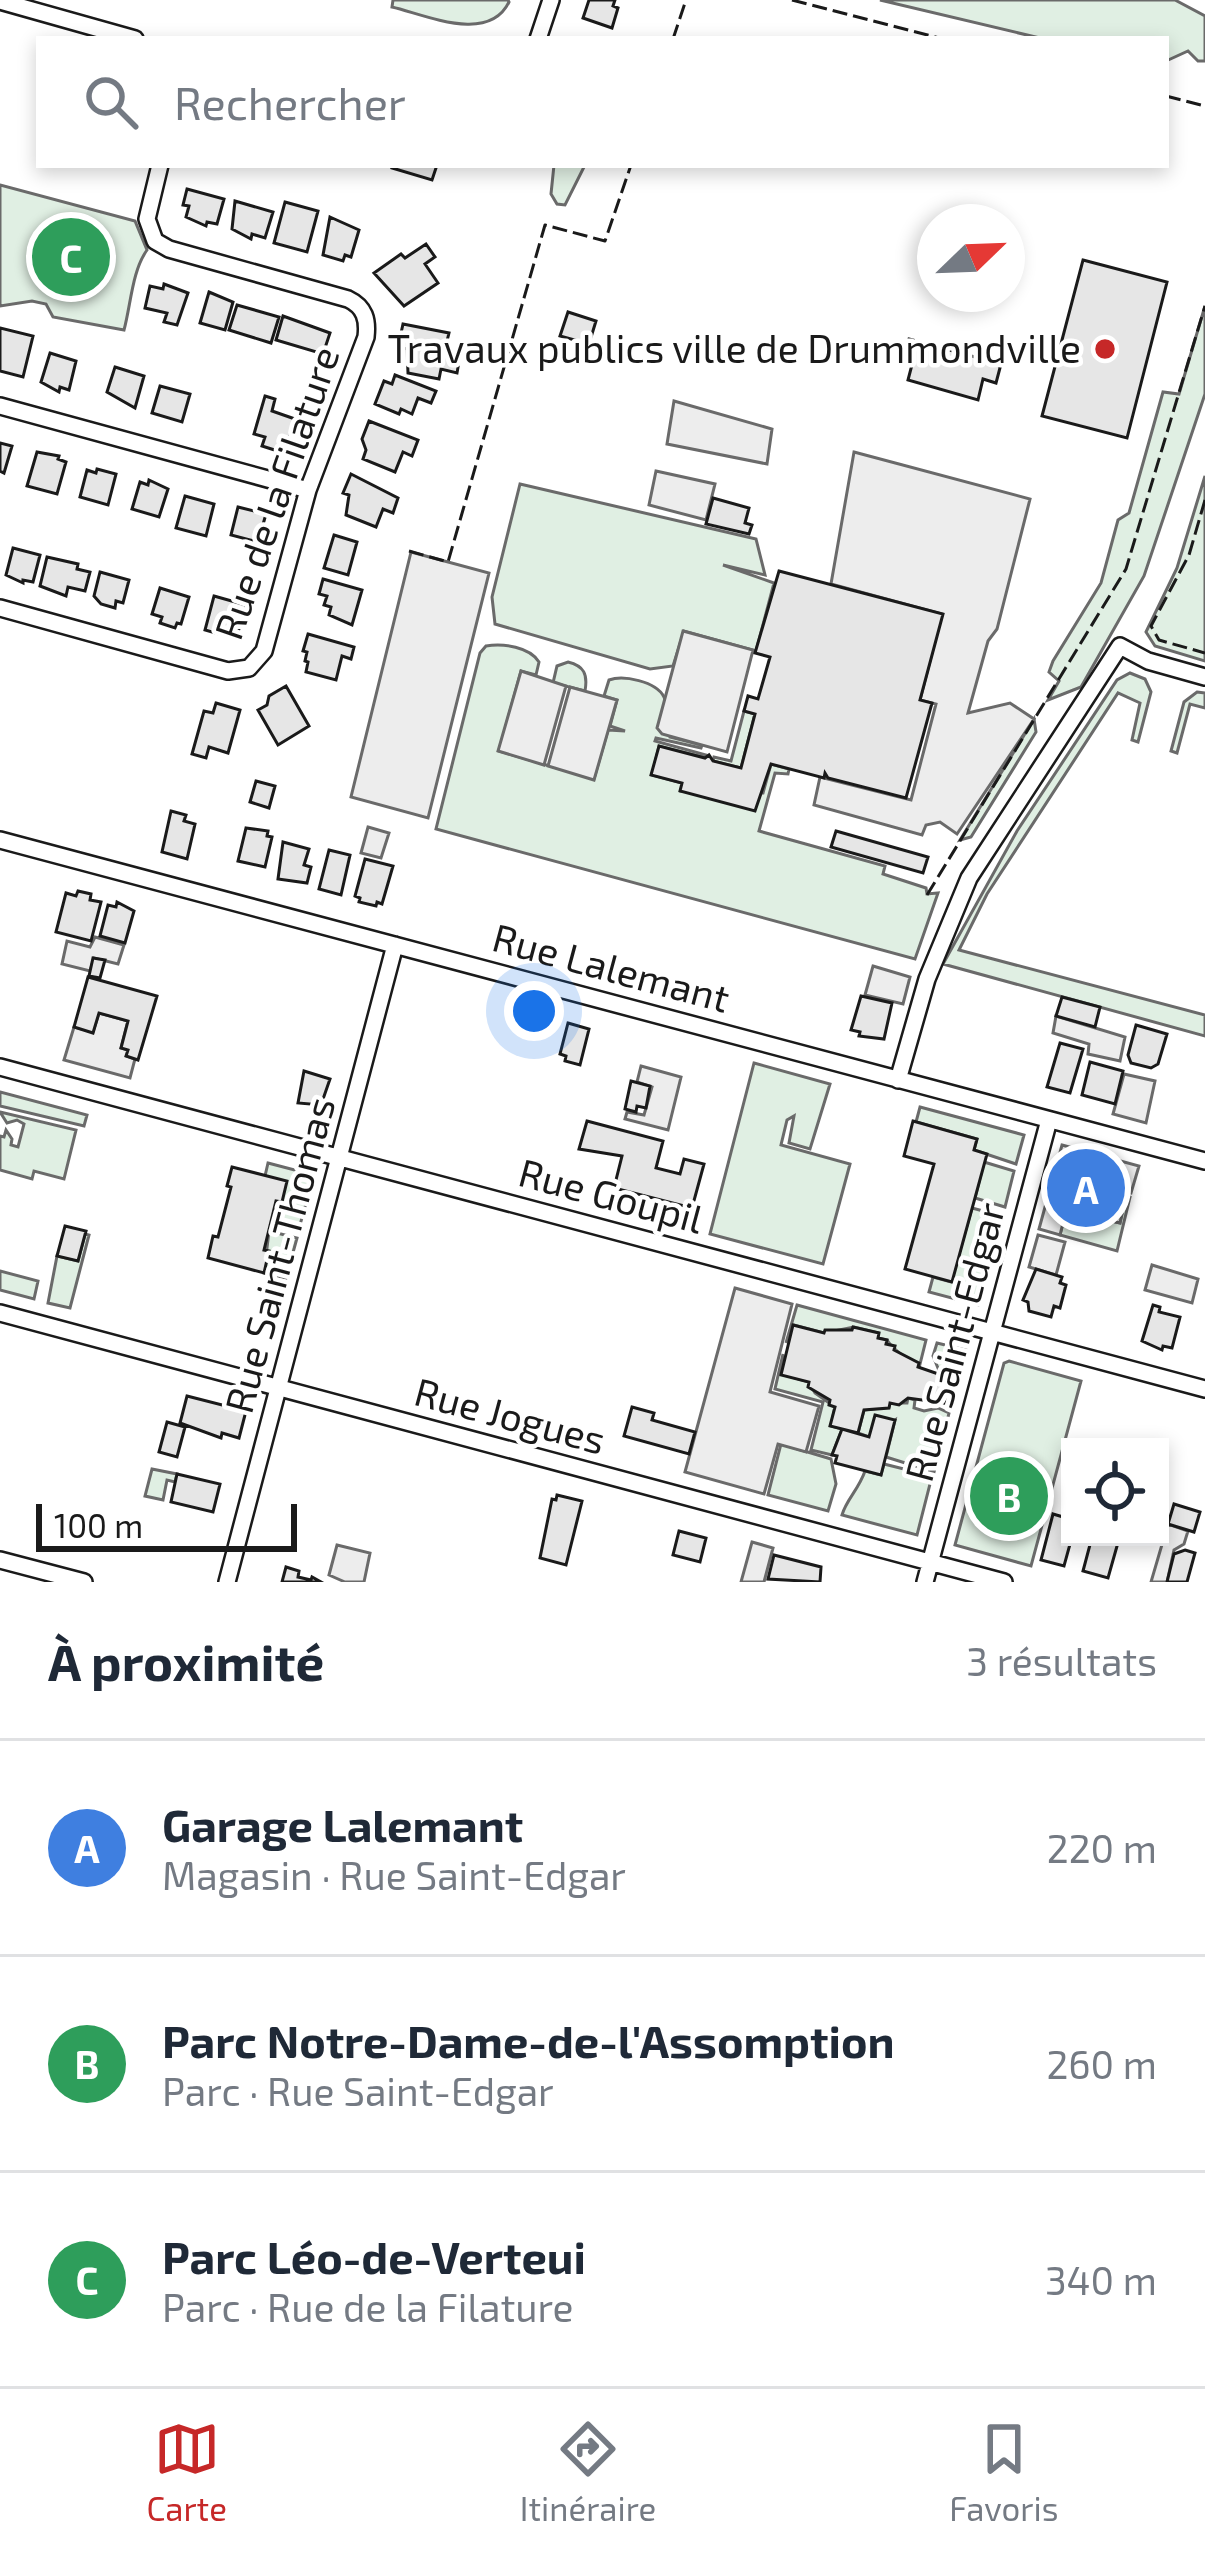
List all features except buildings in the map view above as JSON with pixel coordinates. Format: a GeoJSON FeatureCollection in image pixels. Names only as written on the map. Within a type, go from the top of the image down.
{"type":"FeatureCollection","features":[{"type":"Feature","properties":{"kind":"street"},"geometry":{"type":"LineString","coordinates":[[539,36],[551,0]]}},
{"type":"Feature","properties":{"kind":"street"},"geometry":{"type":"LineString","coordinates":[[0,1],[124,36]]}},
{"type":"Feature","properties":{"kind":"street","name":"Rue de la Filature"},"geometry":{"type":"LineString","coordinates":[[0,608],[228,671],[249,668],[264,651],[308,490],[366,337],[365,314],[349,299],[154,241],[147,218],[159,168]]}},
{"type":"Feature","properties":{"kind":"street"},"geometry":{"type":"LineString","coordinates":[[0,406],[308,490]]}},
{"type":"Feature","properties":{"kind":"street"},"geometry":{"type":"LineString","coordinates":[[898,1080],[927,979],[969,878],[1120,646],[1148,661],[1205,677]]}},
{"type":"Feature","properties":{"kind":"street","name":"Rue Lalemant"},"geometry":{"type":"LineString","coordinates":[[0,840],[1205,1161]]}},
{"type":"Feature","properties":{"kind":"street","name":"Rue Saint-Thomas"},"geometry":{"type":"LineString","coordinates":[[227,1582],[395,946]]}},
{"type":"Feature","properties":{"kind":"street","name":"Rue Goupil"},"geometry":{"type":"LineString","coordinates":[[0,1067],[1205,1389]]}},
{"type":"Feature","properties":{"kind":"street","name":"Rue Saint-Edgar"},"geometry":{"type":"LineString","coordinates":[[925,1582],[1049,1120]]}},
{"type":"Feature","properties":{"kind":"street","name":"Rue Jogues"},"geometry":{"type":"LineString","coordinates":[[0,1313],[1004,1582]]}},
{"type":"Feature","properties":{"kind":"street"},"geometry":{"type":"LineString","coordinates":[[0,1560],[84,1582]]}},
{"type":"Feature","properties":{"kind":"green space"},"geometry":{"type":"Polygon","coordinates":[[[393,0],[509,2],[500,15],[472,24],[392,7],[393,0]]]}},
{"type":"Feature","properties":{"kind":"green space"},"geometry":{"type":"Polygon","coordinates":[[[880,0],[1175,0],[1205,16],[1205,61],[1188,51],[1169,60],[1169,36],[1031,36],[880,0]]]}},
{"type":"Feature","properties":{"kind":"green space"},"geometry":{"type":"Polygon","coordinates":[[[554,168],[584,168],[565,205],[557,204],[551,194],[554,168]]]}},
{"type":"Feature","properties":{"kind":"green space"},"geometry":{"type":"Polygon","coordinates":[[[0,185],[135,221],[147,250],[135,278],[124,330],[53,317],[46,304],[32,301],[0,306],[0,185]]]}},
{"type":"Feature","properties":{"kind":"green space"},"geometry":{"type":"Polygon","coordinates":[[[1205,306],[1205,394],[1144,576],[1081,687],[1048,700],[1059,681],[1049,672],[1053,661],[1101,583],[1118,520],[1129,513],[1163,392],[1179,394],[1205,306]]]}},
{"type":"Feature","properties":{"kind":"green space"},"geometry":{"type":"Polygon","coordinates":[[[1205,476],[1205,661],[1155,646],[1146,632],[1177,568],[1205,476]]]}},
{"type":"Feature","properties":{"kind":"green space"},"geometry":{"type":"Polygon","coordinates":[[[520,484],[756,539],[765,575],[723,565],[774,583],[756,651],[684,631],[673,666],[650,669],[495,624],[492,597],[520,484]]]}},
{"type":"Feature","properties":{"kind":"green space"},"geometry":{"type":"Polygon","coordinates":[[[486,646],[516,647],[539,662],[536,675],[521,671],[499,751],[594,779],[608,730],[625,731],[610,726],[617,700],[604,696],[609,680],[622,678],[660,691],[670,737],[702,745],[656,738],[706,755],[659,746],[652,775],[682,783],[681,791],[763,793],[771,764],[789,769],[788,774],[775,773],[759,831],[885,866],[883,874],[926,888],[927,894],[938,893],[915,959],[436,829],[480,653],[486,646]]]}},
{"type":"Feature","properties":{"kind":"green space"},"geometry":{"type":"Polygon","coordinates":[[[568,662],[584,672],[585,691],[553,683],[557,666],[568,662]]]}},
{"type":"Feature","properties":{"kind":"green space"},"geometry":{"type":"Polygon","coordinates":[[[1130,673],[1145,679],[1151,692],[1138,742],[1132,740],[1140,703],[1118,693],[987,894],[959,950],[1205,1015],[1205,1036],[943,964],[1017,831],[1117,680],[1130,673]]]}},
{"type":"Feature","properties":{"kind":"green space"},"geometry":{"type":"Polygon","coordinates":[[[1197,692],[1205,693],[1205,708],[1190,704],[1177,753],[1171,751],[1184,702],[1197,692]]]}},
{"type":"Feature","properties":{"kind":"green space"},"geometry":{"type":"Polygon","coordinates":[[[744,711],[755,714],[741,768],[713,761],[714,757],[731,761],[744,711]]]}},
{"type":"Feature","properties":{"kind":"green space"},"geometry":{"type":"Polygon","coordinates":[[[1034,719],[1036,732],[971,837],[960,840],[1034,719]]]}},
{"type":"Feature","properties":{"kind":"green space"},"geometry":{"type":"Polygon","coordinates":[[[754,1063],[830,1084],[810,1149],[789,1143],[794,1116],[787,1120],[781,1145],[850,1164],[823,1264],[710,1234],[754,1063]]]}},
{"type":"Feature","properties":{"kind":"green space"},"geometry":{"type":"Polygon","coordinates":[[[0,1092],[87,1115],[84,1126],[0,1106],[0,1092]]]}},
{"type":"Feature","properties":{"kind":"green space"},"geometry":{"type":"Polygon","coordinates":[[[920,1107],[1024,1135],[1016,1164],[974,1150],[977,1139],[916,1122],[920,1107]]]}},
{"type":"Feature","properties":{"kind":"green space"},"geometry":{"type":"Polygon","coordinates":[[[0,1112],[76,1130],[64,1179],[34,1171],[32,1179],[0,1170],[0,1136],[6,1130],[11,1145],[18,1147],[24,1124],[7,1123],[0,1112]]]}},
{"type":"Feature","properties":{"kind":"green space"},"geometry":{"type":"Polygon","coordinates":[[[984,1162],[1014,1171],[1005,1207],[975,1198],[984,1162]]]}},
{"type":"Feature","properties":{"kind":"green space"},"geometry":{"type":"Polygon","coordinates":[[[268,1163],[314,1175],[298,1232],[271,1225],[276,1201],[265,1176],[268,1163]]]}},
{"type":"Feature","properties":{"kind":"green space"},"geometry":{"type":"Polygon","coordinates":[[[1126,1195],[1130,1197],[1117,1251],[1060,1235],[1065,1215],[1120,1223],[1126,1195]]]}},
{"type":"Feature","properties":{"kind":"green space"},"geometry":{"type":"Polygon","coordinates":[[[972,1208],[1002,1216],[978,1305],[929,1292],[933,1277],[951,1282],[972,1208]]]}},
{"type":"Feature","properties":{"kind":"green space"},"geometry":{"type":"Polygon","coordinates":[[[269,1231],[297,1238],[286,1278],[264,1273],[269,1231]]]}},
{"type":"Feature","properties":{"kind":"green space"},"geometry":{"type":"Polygon","coordinates":[[[85,1234],[89,1235],[70,1308],[48,1303],[57,1256],[78,1261],[85,1234]]]}},
{"type":"Feature","properties":{"kind":"green space"},"geometry":{"type":"Polygon","coordinates":[[[0,1271],[38,1281],[34,1299],[0,1290],[0,1271]]]}},
{"type":"Feature","properties":{"kind":"green space"},"geometry":{"type":"Polygon","coordinates":[[[797,1305],[926,1340],[919,1368],[887,1340],[878,1338],[878,1333],[854,1327],[824,1333],[794,1325],[786,1343],[797,1305]]]}},
{"type":"Feature","properties":{"kind":"green space"},"geometry":{"type":"Polygon","coordinates":[[[937,1343],[966,1350],[959,1377],[940,1373],[933,1356],[937,1343]]]}},
{"type":"Feature","properties":{"kind":"green space"},"geometry":{"type":"Polygon","coordinates":[[[783,1354],[781,1374],[809,1382],[815,1393],[835,1407],[831,1426],[842,1429],[832,1455],[811,1450],[823,1402],[775,1389],[783,1354]]]}},
{"type":"Feature","properties":{"kind":"green space"},"geometry":{"type":"Polygon","coordinates":[[[1004,1363],[1081,1381],[1066,1438],[1061,1438],[1061,1455],[1031,1566],[955,1545],[1004,1363]]]}},
{"type":"Feature","properties":{"kind":"green space"},"geometry":{"type":"Polygon","coordinates":[[[908,1398],[915,1400],[914,1408],[949,1413],[934,1472],[886,1457],[895,1420],[869,1437],[858,1433],[864,1410],[907,1403],[908,1398]]]}},
{"type":"Feature","properties":{"kind":"green space"},"geometry":{"type":"Polygon","coordinates":[[[781,1444],[831,1459],[836,1484],[828,1511],[768,1495],[781,1444]]]}},
{"type":"Feature","properties":{"kind":"green space"},"geometry":{"type":"Polygon","coordinates":[[[884,1464],[932,1476],[917,1535],[842,1515],[865,1471],[881,1475],[884,1464]]]}},
{"type":"Feature","properties":{"kind":"green space"},"geometry":{"type":"Polygon","coordinates":[[[152,1469],[177,1474],[175,1482],[167,1480],[163,1500],[145,1496],[152,1469]]]}},
{"type":"Feature","properties":{"kind":"shaded area"},"geometry":{"type":"Polygon","coordinates":[[[674,401],[772,429],[767,464],[667,444],[674,401]]]}},
{"type":"Feature","properties":{"kind":"shaded area"},"geometry":{"type":"Polygon","coordinates":[[[854,452],[1030,499],[997,629],[988,641],[968,713],[1010,703],[1034,719],[957,834],[940,822],[926,825],[922,835],[814,805],[820,777],[911,800],[936,704],[920,700],[942,614],[831,584],[854,452]]]}},
{"type":"Feature","properties":{"kind":"shaded area"},"geometry":{"type":"Polygon","coordinates":[[[656,471],[715,484],[706,520],[649,505],[656,471]]]}},
{"type":"Feature","properties":{"kind":"shaded area"},"geometry":{"type":"Polygon","coordinates":[[[411,552],[489,573],[428,818],[351,797],[411,552]]]}},
{"type":"Feature","properties":{"kind":"shaded area"},"geometry":{"type":"Polygon","coordinates":[[[683,631],[753,650],[727,752],[662,734],[657,728],[683,631]]]}},
{"type":"Feature","properties":{"kind":"shaded area"},"geometry":{"type":"Polygon","coordinates":[[[521,671],[566,686],[544,765],[498,751],[521,671]]]}},
{"type":"Feature","properties":{"kind":"shaded area"},"geometry":{"type":"Polygon","coordinates":[[[570,687],[617,700],[594,780],[548,766],[570,687]]]}},
{"type":"Feature","properties":{"kind":"shaded area"},"geometry":{"type":"Polygon","coordinates":[[[368,827],[389,833],[381,858],[361,853],[368,827]]]}},
{"type":"Feature","properties":{"kind":"shaded area"},"geometry":{"type":"Polygon","coordinates":[[[95,937],[124,945],[118,964],[94,958],[90,971],[62,964],[67,941],[90,947],[95,937]]]}},
{"type":"Feature","properties":{"kind":"shaded area"},"geometry":{"type":"Polygon","coordinates":[[[873,966],[910,977],[903,1004],[865,995],[873,966]]]}},
{"type":"Feature","properties":{"kind":"shaded area"},"geometry":{"type":"Polygon","coordinates":[[[99,1013],[128,1021],[121,1048],[135,1059],[130,1078],[64,1060],[74,1027],[93,1032],[99,1013]]]}},
{"type":"Feature","properties":{"kind":"shaded area"},"geometry":{"type":"Polygon","coordinates":[[[1056,1016],[1125,1037],[1120,1061],[1088,1054],[1089,1044],[1053,1033],[1056,1016]]]}},
{"type":"Feature","properties":{"kind":"shaded area"},"geometry":{"type":"Polygon","coordinates":[[[641,1066],[681,1077],[668,1130],[625,1119],[627,1112],[644,1115],[652,1087],[637,1082],[641,1066]]]}},
{"type":"Feature","properties":{"kind":"shaded area"},"geometry":{"type":"Polygon","coordinates":[[[1124,1074],[1155,1081],[1146,1123],[1113,1114],[1124,1074]]]}},
{"type":"Feature","properties":{"kind":"shaded area"},"geometry":{"type":"Polygon","coordinates":[[[1062,1145],[1139,1166],[1131,1193],[1074,1179],[1060,1235],[1039,1229],[1062,1145]]]}},
{"type":"Feature","properties":{"kind":"shaded area"},"geometry":{"type":"Polygon","coordinates":[[[1101,1187],[1126,1195],[1120,1223],[1093,1217],[1101,1187]]]}},
{"type":"Feature","properties":{"kind":"shaded area"},"geometry":{"type":"Polygon","coordinates":[[[1038,1235],[1065,1242],[1056,1275],[1029,1267],[1038,1235]]]}},
{"type":"Feature","properties":{"kind":"shaded area"},"geometry":{"type":"Polygon","coordinates":[[[1152,1265],[1198,1279],[1192,1303],[1145,1290],[1152,1265]]]}},
{"type":"Feature","properties":{"kind":"shaded area"},"geometry":{"type":"Polygon","coordinates":[[[735,1288],[792,1304],[770,1392],[819,1406],[806,1452],[778,1444],[764,1494],[685,1472],[735,1288]]]}},
{"type":"Feature","properties":{"kind":"shaded area"},"geometry":{"type":"Polygon","coordinates":[[[1169,1524],[1188,1531],[1184,1544],[1174,1550],[1167,1582],[1151,1582],[1162,1546],[1169,1546],[1169,1524]]]}},
{"type":"Feature","properties":{"kind":"shaded area"},"geometry":{"type":"Polygon","coordinates":[[[752,1542],[773,1548],[764,1582],[741,1582],[752,1542]]]}},
{"type":"Feature","properties":{"kind":"shaded area"},"geometry":{"type":"Polygon","coordinates":[[[337,1545],[370,1553],[364,1582],[345,1582],[329,1575],[337,1545]]]}},
{"type":"Feature","properties":{"kind":"fence"},"geometry":{"type":"LineString","coordinates":[[674,36],[686,0]]}},
{"type":"Feature","properties":{"kind":"fence"},"geometry":{"type":"LineString","coordinates":[[792,0],[931,36]]}},
{"type":"Feature","properties":{"kind":"fence"},"geometry":{"type":"LineString","coordinates":[[1169,97],[1205,106]]}},
{"type":"Feature","properties":{"kind":"fence"},"geometry":{"type":"LineString","coordinates":[[409,551],[448,562],[545,225],[605,241],[630,168]]}},
{"type":"Feature","properties":{"kind":"fence"},"geometry":{"type":"LineString","coordinates":[[927,895],[1126,569],[1205,306]]}},
{"type":"Feature","properties":{"kind":"fence"},"geometry":{"type":"LineString","coordinates":[[1205,500],[1189,555],[1151,626],[1159,640],[1205,653]]}},
{"type":"Feature","properties":{"kind":"place","name":"Parc Léo-de-Verteui"},"geometry":{"type":"Point","coordinates":[71,257]}},
{"type":"Feature","properties":{"kind":"place","name":"Travaux publics ville de Drummondville"},"geometry":{"type":"Point","coordinates":[1105,349]}},
{"type":"Feature","properties":{"kind":"place","name":"Garage Lalemant"},"geometry":{"type":"Point","coordinates":[1086,1188]}},
{"type":"Feature","properties":{"kind":"place","name":"Parc Notre-Dame-de-l'Assomption"},"geometry":{"type":"Point","coordinates":[1009,1496]}}]}
